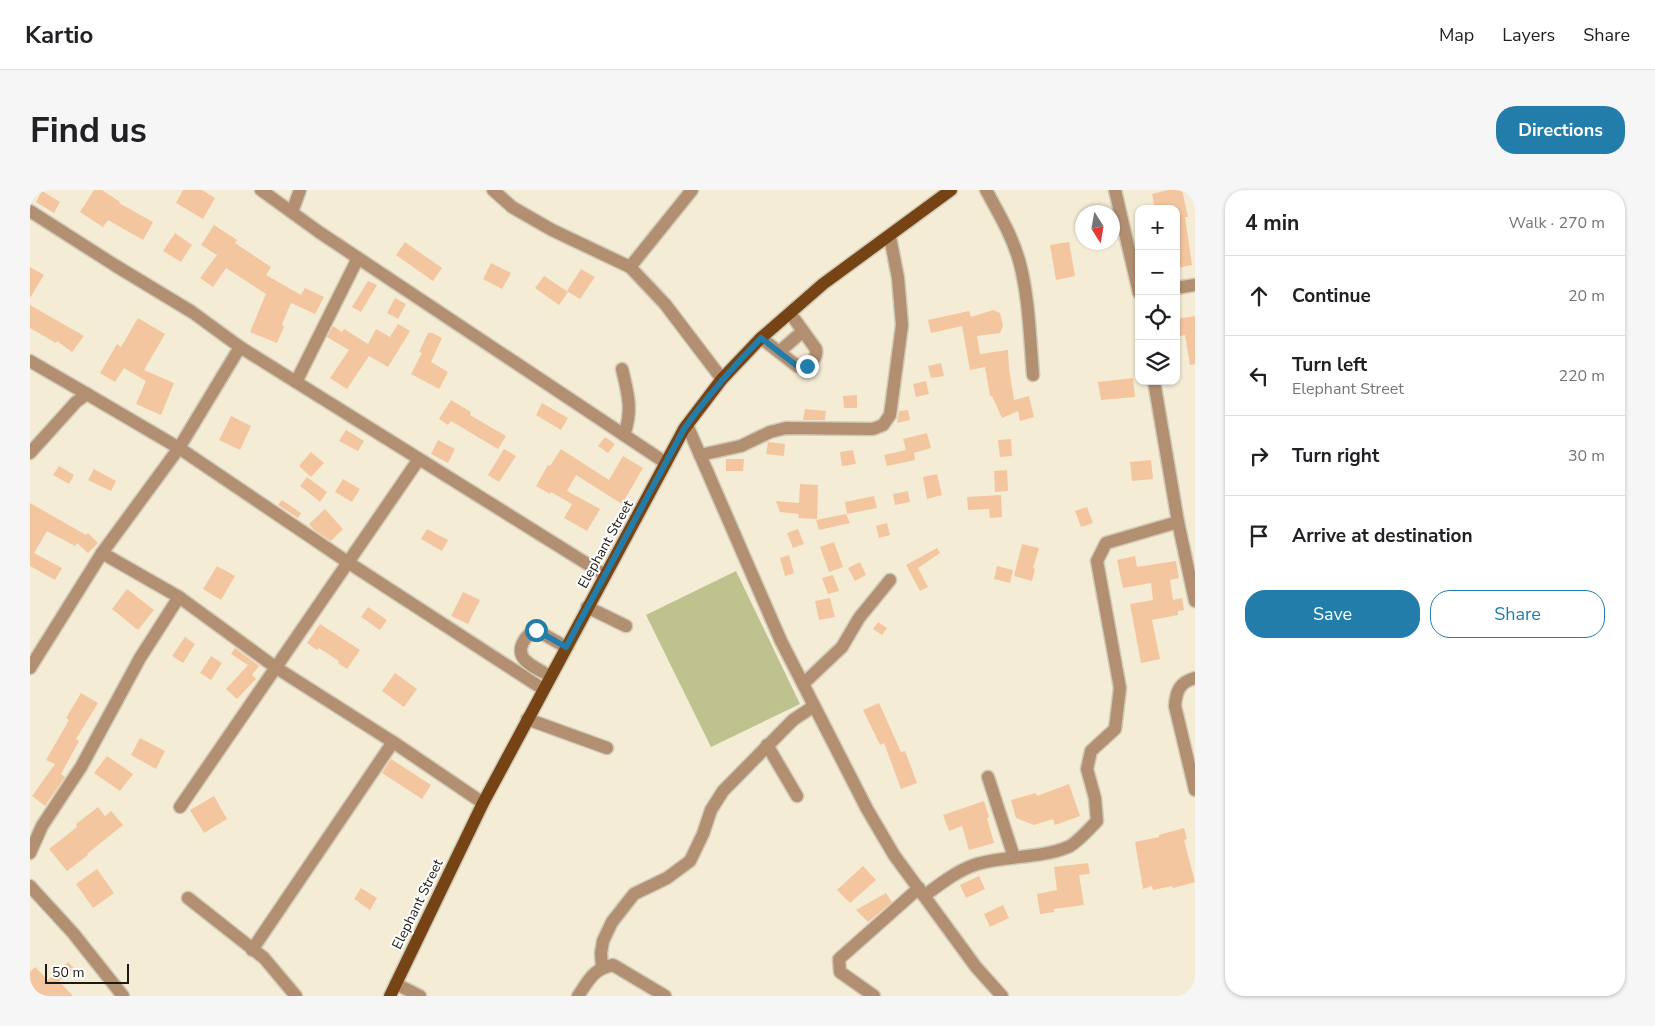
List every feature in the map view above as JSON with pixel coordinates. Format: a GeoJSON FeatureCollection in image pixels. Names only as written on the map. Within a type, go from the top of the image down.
{"type":"FeatureCollection","features":[{"type":"Feature","properties":{"kind":"main road","name":"Elephant Street"},"geometry":{"type":"LineString","coordinates":[[390,996],[483,803],[587,607],[687,425],[722,379],[761,338],[823,284],[951,190]]}},
{"type":"Feature","properties":{"kind":"street"},"geometry":{"type":"LineString","coordinates":[[261,190],[358,258],[666,463]]}},
{"type":"Feature","properties":{"kind":"street"},"geometry":{"type":"LineString","coordinates":[[292,212],[300,190]]}},
{"type":"Feature","properties":{"kind":"street"},"geometry":{"type":"LineString","coordinates":[[493,190],[512,207],[552,230],[630,267],[665,304],[722,379]]}},
{"type":"Feature","properties":{"kind":"street"},"geometry":{"type":"LineString","coordinates":[[630,267],[692,190]]}},
{"type":"Feature","properties":{"kind":"street"},"geometry":{"type":"LineString","coordinates":[[986,190],[1010,235],[1020,264],[1026,301],[1033,375]]}},
{"type":"Feature","properties":{"kind":"street"},"geometry":{"type":"LineString","coordinates":[[1115,190],[1135,276]]}},
{"type":"Feature","properties":{"kind":"street"},"geometry":{"type":"LineString","coordinates":[[30,211],[192,312],[240,347],[605,575]]}},
{"type":"Feature","properties":{"kind":"street"},"geometry":{"type":"LineString","coordinates":[[700,454],[741,446],[770,432],[786,428],[873,429],[883,424],[890,415],[902,326],[898,278],[890,236]]}},
{"type":"Feature","properties":{"kind":"street"},"geometry":{"type":"LineString","coordinates":[[296,382],[358,258]]}},
{"type":"Feature","properties":{"kind":"street"},"geometry":{"type":"LineString","coordinates":[[1180,287],[1195,285]]}},
{"type":"Feature","properties":{"kind":"street"},"geometry":{"type":"LineString","coordinates":[[761,338],[797,366],[807,366],[815,359],[816,349],[790,313]]}},
{"type":"Feature","properties":{"kind":"street"},"geometry":{"type":"LineString","coordinates":[[779,352],[803,331]]}},
{"type":"Feature","properties":{"kind":"street"},"geometry":{"type":"LineString","coordinates":[[30,668],[102,553],[178,448],[240,347]]}},
{"type":"Feature","properties":{"kind":"street"},"geometry":{"type":"LineString","coordinates":[[30,361],[178,448],[349,563],[544,688]]}},
{"type":"Feature","properties":{"kind":"street"},"geometry":{"type":"LineString","coordinates":[[622,369],[628,391],[630,411],[624,435]]}},
{"type":"Feature","properties":{"kind":"street"},"geometry":{"type":"LineString","coordinates":[[1155,385],[1178,522],[1195,601]]}},
{"type":"Feature","properties":{"kind":"street"},"geometry":{"type":"LineString","coordinates":[[30,452],[76,402],[86,394]]}},
{"type":"Feature","properties":{"kind":"street"},"geometry":{"type":"LineString","coordinates":[[687,425],[781,641],[867,809],[894,855],[976,967],[1002,996]]}},
{"type":"Feature","properties":{"kind":"street"},"geometry":{"type":"LineString","coordinates":[[180,807],[419,459]]}},
{"type":"Feature","properties":{"kind":"street"},"geometry":{"type":"LineString","coordinates":[[874,996],[840,972],[838,959],[921,892],[977,864],[1014,857],[1034,856],[1070,846],[1097,821],[1087,769],[1091,752],[1115,729],[1120,688],[1097,561],[1106,543],[1178,522]]}},
{"type":"Feature","properties":{"kind":"street"},"geometry":{"type":"LineString","coordinates":[[102,553],[179,596],[275,667],[393,742],[483,803]]}},
{"type":"Feature","properties":{"kind":"street"},"geometry":{"type":"LineString","coordinates":[[803,684],[842,647],[859,618],[890,580]]}},
{"type":"Feature","properties":{"kind":"street"},"geometry":{"type":"LineString","coordinates":[[30,852],[42,826],[80,767],[140,658],[179,596]]}},
{"type":"Feature","properties":{"kind":"street"},"geometry":{"type":"LineString","coordinates":[[587,607],[626,626]]}},
{"type":"Feature","properties":{"kind":"street"},"geometry":{"type":"LineString","coordinates":[[550,676],[525,660],[522,654],[522,644],[529,633],[536,630],[566,647]]}},
{"type":"Feature","properties":{"kind":"street"},"geometry":{"type":"LineString","coordinates":[[1195,678],[1187,680],[1176,694],[1175,706],[1195,790]]}},
{"type":"Feature","properties":{"kind":"street"},"geometry":{"type":"LineString","coordinates":[[602,967],[601,953],[603,941],[612,922],[634,894],[667,878],[690,861],[703,834],[711,810],[723,791],[793,720],[814,706]]}},
{"type":"Feature","properties":{"kind":"street"},"geometry":{"type":"LineString","coordinates":[[527,719],[607,748]]}},
{"type":"Feature","properties":{"kind":"street"},"geometry":{"type":"LineString","coordinates":[[252,950],[393,742]]}},
{"type":"Feature","properties":{"kind":"street"},"geometry":{"type":"LineString","coordinates":[[767,745],[797,796]]}},
{"type":"Feature","properties":{"kind":"street"},"geometry":{"type":"LineString","coordinates":[[988,777],[1014,857]]}},
{"type":"Feature","properties":{"kind":"street"},"geometry":{"type":"LineString","coordinates":[[30,886],[73,933],[123,996]]}},
{"type":"Feature","properties":{"kind":"street"},"geometry":{"type":"LineString","coordinates":[[188,898],[264,958],[296,996]]}},
{"type":"Feature","properties":{"kind":"street"},"geometry":{"type":"LineString","coordinates":[[578,996],[592,974],[602,967],[613,965],[665,996]]}},
{"type":"Feature","properties":{"kind":"street"},"geometry":{"type":"LineString","coordinates":[[396,984],[420,996]]}},
{"type":"Feature","properties":{"kind":"green space"},"geometry":{"type":"Polygon","coordinates":[[[736,571],[800,704],[711,747],[646,615],[736,571]]]}},
{"type":"Feature","properties":{"kind":"building"},"geometry":{"type":"Polygon","coordinates":[[[94,190],[102,190],[119,203],[153,222],[143,240],[108,220],[103,227],[80,212],[94,190]]]}},
{"type":"Feature","properties":{"kind":"building"},"geometry":{"type":"Polygon","coordinates":[[[183,190],[202,190],[215,198],[203,219],[176,203],[183,190]]]}},
{"type":"Feature","properties":{"kind":"building"},"geometry":{"type":"Polygon","coordinates":[[[1168,190],[1182,190],[1188,217],[1185,217],[1192,265],[1180,267],[1180,205],[1154,205],[1152,194],[1168,190]]]}},
{"type":"Feature","properties":{"kind":"building"},"geometry":{"type":"Polygon","coordinates":[[[42,191],[60,202],[54,213],[36,202],[42,191]]]}},
{"type":"Feature","properties":{"kind":"building"},"geometry":{"type":"Polygon","coordinates":[[[214,225],[237,240],[235,243],[271,267],[266,275],[301,295],[305,288],[324,297],[315,314],[291,303],[282,324],[284,327],[277,343],[250,332],[266,294],[226,268],[213,287],[200,278],[217,255],[201,245],[214,225]]]}},
{"type":"Feature","properties":{"kind":"building"},"geometry":{"type":"Polygon","coordinates":[[[175,233],[192,245],[181,262],[163,251],[175,233]]]}},
{"type":"Feature","properties":{"kind":"building"},"geometry":{"type":"Polygon","coordinates":[[[405,242],[442,268],[433,281],[396,255],[405,242]]]}},
{"type":"Feature","properties":{"kind":"building"},"geometry":{"type":"Polygon","coordinates":[[[1069,242],[1075,276],[1056,280],[1050,245],[1069,242]]]}},
{"type":"Feature","properties":{"kind":"building"},"geometry":{"type":"Polygon","coordinates":[[[491,263],[511,273],[502,289],[483,279],[491,263]]]}},
{"type":"Feature","properties":{"kind":"building"},"geometry":{"type":"Polygon","coordinates":[[[30,267],[44,275],[30,298],[30,267]]]}},
{"type":"Feature","properties":{"kind":"building"},"geometry":{"type":"Polygon","coordinates":[[[581,269],[595,277],[580,299],[567,291],[581,269]]]}},
{"type":"Feature","properties":{"kind":"building"},"geometry":{"type":"Polygon","coordinates":[[[544,276],[568,292],[559,305],[535,288],[544,276]]]}},
{"type":"Feature","properties":{"kind":"building"},"geometry":{"type":"Polygon","coordinates":[[[368,281],[377,285],[361,312],[352,307],[368,281]]]}},
{"type":"Feature","properties":{"kind":"building"},"geometry":{"type":"Polygon","coordinates":[[[395,298],[406,304],[398,319],[387,313],[395,298]]]}},
{"type":"Feature","properties":{"kind":"building"},"geometry":{"type":"Polygon","coordinates":[[[30,305],[84,336],[72,352],[57,341],[56,343],[30,328],[30,305]]]}},
{"type":"Feature","properties":{"kind":"building"},"geometry":{"type":"Polygon","coordinates":[[[993,310],[1000,313],[1003,326],[1000,333],[977,336],[980,354],[1008,350],[1014,400],[1029,396],[1034,417],[1020,421],[1018,411],[1002,418],[992,396],[990,396],[985,367],[970,370],[962,326],[931,333],[928,320],[969,311],[971,317],[993,310]]]}},
{"type":"Feature","properties":{"kind":"building"},"geometry":{"type":"Polygon","coordinates":[[[1195,316],[1195,364],[1190,365],[1185,335],[1180,336],[1180,318],[1195,316]]]}},
{"type":"Feature","properties":{"kind":"building"},"geometry":{"type":"Polygon","coordinates":[[[138,318],[165,334],[144,370],[174,383],[161,415],[136,404],[146,381],[124,368],[115,382],[100,373],[117,344],[121,347],[138,318]]]}},
{"type":"Feature","properties":{"kind":"building"},"geometry":{"type":"Polygon","coordinates":[[[398,324],[410,331],[388,367],[369,356],[347,389],[330,378],[349,350],[327,337],[333,326],[342,332],[344,329],[368,344],[376,329],[390,337],[398,324]]]}},
{"type":"Feature","properties":{"kind":"building"},"geometry":{"type":"Polygon","coordinates":[[[428,333],[442,338],[431,362],[448,372],[439,389],[411,374],[422,353],[419,352],[428,333]]]}},
{"type":"Feature","properties":{"kind":"building"},"geometry":{"type":"Polygon","coordinates":[[[941,363],[944,376],[931,378],[928,366],[941,363]]]}},
{"type":"Feature","properties":{"kind":"building"},"geometry":{"type":"Polygon","coordinates":[[[1133,378],[1135,397],[1101,400],[1098,382],[1133,378]]]}},
{"type":"Feature","properties":{"kind":"building"},"geometry":{"type":"Polygon","coordinates":[[[926,381],[929,394],[916,397],[913,384],[926,381]]]}},
{"type":"Feature","properties":{"kind":"building"},"geometry":{"type":"Polygon","coordinates":[[[857,395],[857,408],[844,408],[843,396],[857,395]]]}},
{"type":"Feature","properties":{"kind":"building"},"geometry":{"type":"Polygon","coordinates":[[[451,400],[471,412],[470,415],[506,436],[498,449],[451,421],[448,425],[439,419],[451,400]]]}},
{"type":"Feature","properties":{"kind":"building"},"geometry":{"type":"Polygon","coordinates":[[[542,403],[568,418],[561,430],[536,415],[542,403]]]}},
{"type":"Feature","properties":{"kind":"building"},"geometry":{"type":"Polygon","coordinates":[[[805,409],[826,411],[825,420],[803,420],[805,409]]]}},
{"type":"Feature","properties":{"kind":"building"},"geometry":{"type":"Polygon","coordinates":[[[908,410],[910,420],[897,423],[899,411],[908,410]]]}},
{"type":"Feature","properties":{"kind":"building"},"geometry":{"type":"Polygon","coordinates":[[[231,416],[251,426],[240,450],[219,440],[231,416]]]}},
{"type":"Feature","properties":{"kind":"building"},"geometry":{"type":"Polygon","coordinates":[[[346,430],[364,441],[358,451],[339,441],[346,430]]]}},
{"type":"Feature","properties":{"kind":"building"},"geometry":{"type":"Polygon","coordinates":[[[927,433],[931,448],[914,453],[915,460],[887,466],[884,455],[906,450],[903,439],[927,433]]]}},
{"type":"Feature","properties":{"kind":"building"},"geometry":{"type":"Polygon","coordinates":[[[605,437],[615,444],[608,453],[598,446],[605,437]]]}},
{"type":"Feature","properties":{"kind":"building"},"geometry":{"type":"Polygon","coordinates":[[[1011,439],[1012,456],[1000,457],[998,440],[1011,439]]]}},
{"type":"Feature","properties":{"kind":"building"},"geometry":{"type":"Polygon","coordinates":[[[438,440],[455,449],[448,463],[431,454],[438,440]]]}},
{"type":"Feature","properties":{"kind":"building"},"geometry":{"type":"Polygon","coordinates":[[[768,442],[785,444],[784,456],[766,454],[768,442]]]}},
{"type":"Feature","properties":{"kind":"building"},"geometry":{"type":"Polygon","coordinates":[[[504,449],[516,456],[499,482],[488,475],[504,449]]]}},
{"type":"Feature","properties":{"kind":"building"},"geometry":{"type":"Polygon","coordinates":[[[561,449],[609,480],[623,456],[643,468],[622,504],[576,475],[567,491],[600,509],[587,531],[564,518],[572,504],[536,486],[548,465],[550,466],[561,449]]]}},
{"type":"Feature","properties":{"kind":"building"},"geometry":{"type":"Polygon","coordinates":[[[853,450],[856,464],[842,466],[840,452],[853,450]]]}},
{"type":"Feature","properties":{"kind":"building"},"geometry":{"type":"Polygon","coordinates":[[[311,452],[324,463],[311,477],[299,466],[311,452]]]}},
{"type":"Feature","properties":{"kind":"building"},"geometry":{"type":"Polygon","coordinates":[[[726,459],[744,459],[743,471],[726,471],[726,459]]]}},
{"type":"Feature","properties":{"kind":"building"},"geometry":{"type":"Polygon","coordinates":[[[1151,460],[1153,479],[1132,481],[1130,462],[1151,460]]]}},
{"type":"Feature","properties":{"kind":"building"},"geometry":{"type":"Polygon","coordinates":[[[59,466],[74,475],[69,484],[53,475],[59,466]]]}},
{"type":"Feature","properties":{"kind":"building"},"geometry":{"type":"Polygon","coordinates":[[[94,469],[116,481],[111,491],[88,480],[94,469]]]}},
{"type":"Feature","properties":{"kind":"building"},"geometry":{"type":"Polygon","coordinates":[[[1007,470],[1008,491],[995,492],[994,471],[1007,470]]]}},
{"type":"Feature","properties":{"kind":"building"},"geometry":{"type":"Polygon","coordinates":[[[937,474],[942,495],[927,499],[923,477],[937,474]]]}},
{"type":"Feature","properties":{"kind":"building"},"geometry":{"type":"Polygon","coordinates":[[[307,477],[327,492],[320,502],[300,486],[307,477]]]}},
{"type":"Feature","properties":{"kind":"building"},"geometry":{"type":"Polygon","coordinates":[[[343,479],[360,489],[352,502],[335,492],[343,479]]]}},
{"type":"Feature","properties":{"kind":"building"},"geometry":{"type":"Polygon","coordinates":[[[800,484],[818,485],[817,519],[798,518],[799,514],[780,512],[776,501],[799,503],[800,484]]]}},
{"type":"Feature","properties":{"kind":"building"},"geometry":{"type":"Polygon","coordinates":[[[908,491],[910,502],[895,505],[893,494],[908,491]]]}},
{"type":"Feature","properties":{"kind":"building"},"geometry":{"type":"Polygon","coordinates":[[[1001,495],[1002,517],[990,518],[989,509],[968,510],[967,497],[1001,495]]]}},
{"type":"Feature","properties":{"kind":"building"},"geometry":{"type":"Polygon","coordinates":[[[874,496],[877,508],[847,514],[845,502],[874,496]]]}},
{"type":"Feature","properties":{"kind":"building"},"geometry":{"type":"Polygon","coordinates":[[[282,500],[301,513],[298,518],[278,505],[282,500]]]}},
{"type":"Feature","properties":{"kind":"building"},"geometry":{"type":"Polygon","coordinates":[[[30,503],[86,535],[88,533],[98,543],[88,553],[77,543],[75,546],[47,531],[34,553],[62,568],[55,580],[30,566],[30,503]]]}},
{"type":"Feature","properties":{"kind":"building"},"geometry":{"type":"Polygon","coordinates":[[[1087,507],[1093,523],[1081,527],[1075,511],[1087,507]]]}},
{"type":"Feature","properties":{"kind":"building"},"geometry":{"type":"Polygon","coordinates":[[[325,509],[343,529],[331,541],[314,530],[309,524],[325,509]]]}},
{"type":"Feature","properties":{"kind":"building"},"geometry":{"type":"Polygon","coordinates":[[[846,514],[850,523],[819,530],[816,520],[846,514]]]}},
{"type":"Feature","properties":{"kind":"building"},"geometry":{"type":"Polygon","coordinates":[[[887,523],[890,535],[879,538],[876,526],[887,523]]]}},
{"type":"Feature","properties":{"kind":"building"},"geometry":{"type":"Polygon","coordinates":[[[427,529],[448,540],[442,551],[421,539],[427,529]]]}},
{"type":"Feature","properties":{"kind":"building"},"geometry":{"type":"Polygon","coordinates":[[[798,529],[804,544],[793,548],[787,533],[798,529]]]}},
{"type":"Feature","properties":{"kind":"building"},"geometry":{"type":"Polygon","coordinates":[[[834,542],[843,567],[829,572],[820,547],[834,542]]]}},
{"type":"Feature","properties":{"kind":"building"},"geometry":{"type":"Polygon","coordinates":[[[1022,544],[1039,548],[1033,568],[1035,569],[1032,581],[1014,576],[1022,544]]]}},
{"type":"Feature","properties":{"kind":"building"},"geometry":{"type":"Polygon","coordinates":[[[937,548],[940,553],[918,568],[928,587],[920,591],[906,565],[937,548]]]}},
{"type":"Feature","properties":{"kind":"building"},"geometry":{"type":"Polygon","coordinates":[[[789,555],[794,573],[785,576],[780,558],[789,555]]]}},
{"type":"Feature","properties":{"kind":"building"},"geometry":{"type":"Polygon","coordinates":[[[1135,556],[1137,567],[1176,561],[1179,578],[1170,580],[1173,600],[1182,598],[1184,610],[1178,611],[1178,615],[1152,620],[1160,659],[1141,663],[1130,604],[1153,600],[1151,583],[1123,588],[1117,560],[1135,556]]]}},
{"type":"Feature","properties":{"kind":"building"},"geometry":{"type":"Polygon","coordinates":[[[860,562],[866,575],[855,581],[848,568],[860,562]]]}},
{"type":"Feature","properties":{"kind":"building"},"geometry":{"type":"Polygon","coordinates":[[[217,566],[235,576],[221,600],[203,589],[217,566]]]}},
{"type":"Feature","properties":{"kind":"building"},"geometry":{"type":"Polygon","coordinates":[[[997,566],[1013,570],[1010,583],[994,579],[997,566]]]}},
{"type":"Feature","properties":{"kind":"building"},"geometry":{"type":"Polygon","coordinates":[[[833,575],[839,591],[828,594],[822,578],[833,575]]]}},
{"type":"Feature","properties":{"kind":"building"},"geometry":{"type":"Polygon","coordinates":[[[127,589],[154,610],[138,630],[112,609],[127,589]]]}},
{"type":"Feature","properties":{"kind":"building"},"geometry":{"type":"Polygon","coordinates":[[[463,592],[480,600],[468,624],[451,616],[463,592]]]}},
{"type":"Feature","properties":{"kind":"building"},"geometry":{"type":"Polygon","coordinates":[[[830,598],[835,617],[819,620],[815,601],[830,598]]]}},
{"type":"Feature","properties":{"kind":"building"},"geometry":{"type":"Polygon","coordinates":[[[368,607],[387,620],[380,630],[361,617],[368,607]]]}},
{"type":"Feature","properties":{"kind":"building"},"geometry":{"type":"Polygon","coordinates":[[[878,622],[887,628],[882,635],[873,629],[878,622]]]}},
{"type":"Feature","properties":{"kind":"building"},"geometry":{"type":"Polygon","coordinates":[[[320,624],[360,650],[347,669],[338,663],[339,661],[319,648],[317,650],[307,643],[320,624]]]}},
{"type":"Feature","properties":{"kind":"building"},"geometry":{"type":"Polygon","coordinates":[[[185,637],[195,644],[183,663],[172,656],[185,637]]]}},
{"type":"Feature","properties":{"kind":"building"},"geometry":{"type":"Polygon","coordinates":[[[235,648],[259,666],[252,675],[256,679],[237,699],[226,689],[248,665],[231,654],[235,648]]]}},
{"type":"Feature","properties":{"kind":"building"},"geometry":{"type":"Polygon","coordinates":[[[211,656],[222,663],[211,680],[200,673],[211,656]]]}},
{"type":"Feature","properties":{"kind":"building"},"geometry":{"type":"Polygon","coordinates":[[[395,673],[417,689],[404,707],[382,691],[395,673]]]}},
{"type":"Feature","properties":{"kind":"building"},"geometry":{"type":"Polygon","coordinates":[[[81,693],[98,703],[76,739],[79,741],[61,774],[65,777],[45,806],[32,796],[55,764],[46,760],[69,720],[66,718],[81,693]]]}},
{"type":"Feature","properties":{"kind":"building"},"geometry":{"type":"Polygon","coordinates":[[[879,703],[901,752],[905,751],[917,783],[901,789],[884,743],[880,745],[863,710],[879,703]]]}},
{"type":"Feature","properties":{"kind":"building"},"geometry":{"type":"Polygon","coordinates":[[[140,738],[165,751],[156,769],[131,755],[140,738]]]}},
{"type":"Feature","properties":{"kind":"building"},"geometry":{"type":"Polygon","coordinates":[[[107,756],[133,774],[120,791],[94,773],[107,756]]]}},
{"type":"Feature","properties":{"kind":"building"},"geometry":{"type":"Polygon","coordinates":[[[391,759],[431,785],[422,799],[382,773],[391,759]]]}},
{"type":"Feature","properties":{"kind":"building"},"geometry":{"type":"Polygon","coordinates":[[[1069,784],[1080,816],[1055,825],[1053,819],[1034,825],[1016,818],[1011,800],[1036,793],[1037,796],[1069,784]]]}},
{"type":"Feature","properties":{"kind":"building"},"geometry":{"type":"Polygon","coordinates":[[[214,796],[227,819],[204,833],[190,810],[214,796]]]}},
{"type":"Feature","properties":{"kind":"building"},"geometry":{"type":"Polygon","coordinates":[[[984,801],[994,843],[969,850],[962,826],[949,831],[943,815],[984,801]]]}},
{"type":"Feature","properties":{"kind":"building"},"geometry":{"type":"Polygon","coordinates":[[[98,807],[105,816],[111,811],[123,825],[67,871],[49,849],[77,827],[76,824],[98,807]]]}},
{"type":"Feature","properties":{"kind":"building"},"geometry":{"type":"Polygon","coordinates":[[[1184,828],[1187,839],[1184,840],[1195,882],[1173,888],[1172,886],[1153,890],[1152,886],[1143,889],[1135,842],[1159,837],[1159,835],[1184,828]]]}},
{"type":"Feature","properties":{"kind":"building"},"geometry":{"type":"Polygon","coordinates":[[[1088,863],[1090,874],[1079,875],[1084,905],[1054,909],[1054,912],[1040,914],[1037,894],[1057,890],[1054,867],[1088,863]]]}},
{"type":"Feature","properties":{"kind":"building"},"geometry":{"type":"Polygon","coordinates":[[[863,866],[876,880],[850,903],[837,890],[863,866]]]}},
{"type":"Feature","properties":{"kind":"building"},"geometry":{"type":"Polygon","coordinates":[[[97,869],[114,893],[93,908],[76,884],[97,869]]]}},
{"type":"Feature","properties":{"kind":"building"},"geometry":{"type":"Polygon","coordinates":[[[979,876],[985,889],[966,898],[960,885],[979,876]]]}},
{"type":"Feature","properties":{"kind":"building"},"geometry":{"type":"Polygon","coordinates":[[[361,888],[377,898],[370,910],[354,899],[361,888]]]}},
{"type":"Feature","properties":{"kind":"building"},"geometry":{"type":"Polygon","coordinates":[[[886,893],[892,902],[868,922],[856,910],[886,893]]]}},
{"type":"Feature","properties":{"kind":"building"},"geometry":{"type":"Polygon","coordinates":[[[1003,905],[1009,918],[990,927],[984,914],[1003,905]]]}},
{"type":"Feature","properties":{"kind":"building"},"geometry":{"type":"Polygon","coordinates":[[[68,962],[74,968],[59,981],[73,996],[37,996],[30,989],[30,972],[35,967],[48,980],[68,962]]]}},
{"type":"Feature","properties":{"kind":"route"},"geometry":{"type":"LineString","coordinates":[[536,630],[566,647],[684,429],[722,379],[761,338],[797,366],[807,366]]}}]}
